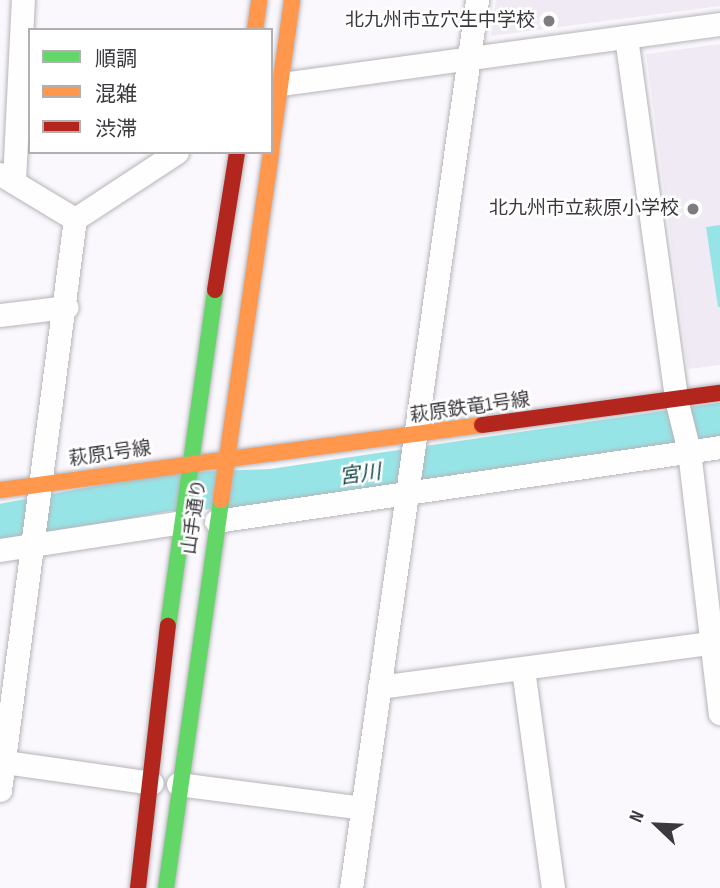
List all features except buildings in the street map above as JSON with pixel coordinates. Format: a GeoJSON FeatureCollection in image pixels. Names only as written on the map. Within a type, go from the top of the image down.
{"type":"FeatureCollection","features":[{"type":"Feature","properties":{"kind":"street"},"geometry":{"type":"LineString","coordinates":[[23,0],[7,178],[75,219]]}},
{"type":"Feature","properties":{"kind":"street"},"geometry":{"type":"LineString","coordinates":[[255,28],[259,0]]}},
{"type":"Feature","properties":{"kind":"street","name":"山手通り"},"geometry":{"type":"LineString","coordinates":[[273,138],[292,0]]}},
{"type":"Feature","properties":{"kind":"street"},"geometry":{"type":"LineString","coordinates":[[351,888],[477,0]]}},
{"type":"Feature","properties":{"kind":"street"},"geometry":{"type":"LineString","coordinates":[[281,84],[470,54],[720,24]]}},
{"type":"Feature","properties":{"kind":"street"},"geometry":{"type":"LineString","coordinates":[[626,37],[678,405],[689,451],[715,638],[720,713]]}},
{"type":"Feature","properties":{"kind":"street"},"geometry":{"type":"LineString","coordinates":[[75,219],[174,154]]}},
{"type":"Feature","properties":{"kind":"street","name":"山手通り"},"geometry":{"type":"LineString","coordinates":[[138,888],[187,471],[237,154]]}},
{"type":"Feature","properties":{"kind":"street","name":"山手通り"},"geometry":{"type":"LineString","coordinates":[[166,888],[178,784],[271,154]]}},
{"type":"Feature","properties":{"kind":"street"},"geometry":{"type":"LineString","coordinates":[[0,790],[35,540],[39,491],[67,307],[75,219]]}},
{"type":"Feature","properties":{"kind":"street"},"geometry":{"type":"LineString","coordinates":[[0,316],[67,307]]}},
{"type":"Feature","properties":{"kind":"street","name":"萩原鉄竜1号線"},"geometry":{"type":"LineString","coordinates":[[224,466],[413,445],[678,405],[720,393]]}},
{"type":"Feature","properties":{"kind":"street"},"geometry":{"type":"LineString","coordinates":[[217,514],[408,486],[720,447]]}},
{"type":"Feature","properties":{"kind":"street","name":"萩原1号線"},"geometry":{"type":"LineString","coordinates":[[0,490],[39,491],[224,466]]}},
{"type":"Feature","properties":{"kind":"street"},"geometry":{"type":"LineString","coordinates":[[0,550],[35,540],[182,518]]}},
{"type":"Feature","properties":{"kind":"street"},"geometry":{"type":"LineString","coordinates":[[379,687],[523,669],[715,638]]}},
{"type":"Feature","properties":{"kind":"street"},"geometry":{"type":"LineString","coordinates":[[523,669],[553,888]]}},
{"type":"Feature","properties":{"kind":"street"},"geometry":{"type":"LineString","coordinates":[[5,762],[152,783]]}},
{"type":"Feature","properties":{"kind":"street"},"geometry":{"type":"LineString","coordinates":[[178,784],[362,808]]}},
{"type":"Feature","properties":{"kind":"shaded area","name":"北九州市立穴生中学校"},"geometry":{"type":"Polygon","coordinates":[[[496,0],[720,0],[720,6],[491,36],[496,0]]]}},
{"type":"Feature","properties":{"kind":"shaded area","name":"北九州市立萩原小学校"},"geometry":{"type":"Polygon","coordinates":[[[720,44],[720,365],[688,369],[646,54],[720,44]]]}},
{"type":"Feature","properties":{"kind":"water"},"geometry":{"type":"Polygon","coordinates":[[[720,225],[720,307],[718,307],[706,227],[720,225]]]}},
{"type":"Feature","properties":{"kind":"waterway","name":"宮川"},"geometry":{"type":"LineString","coordinates":[[0,523],[167,492],[271,488],[720,422]]}},
{"type":"Feature","properties":{"kind":"traffic: fast"},"geometry":{"type":"LineString","coordinates":[[168,626],[215,290]]}},
{"type":"Feature","properties":{"kind":"traffic: fast"},"geometry":{"type":"LineString","coordinates":[[166,888],[221,500]]}},
{"type":"Feature","properties":{"kind":"traffic: slow"},"geometry":{"type":"LineString","coordinates":[[255,28],[259,0]]}},
{"type":"Feature","properties":{"kind":"traffic: slow"},"geometry":{"type":"LineString","coordinates":[[273,136],[292,0]]}},
{"type":"Feature","properties":{"kind":"traffic: slow"},"geometry":{"type":"LineString","coordinates":[[221,500],[271,154]]}},
{"type":"Feature","properties":{"kind":"traffic: slow"},"geometry":{"type":"LineString","coordinates":[[0,490],[482,425]]}},
{"type":"Feature","properties":{"kind":"traffic: jam"},"geometry":{"type":"LineString","coordinates":[[215,290],[237,154]]}},
{"type":"Feature","properties":{"kind":"traffic: jam"},"geometry":{"type":"LineString","coordinates":[[482,425],[720,393]]}},
{"type":"Feature","properties":{"kind":"traffic: jam"},"geometry":{"type":"LineString","coordinates":[[138,888],[168,626]]}},
{"type":"Feature","properties":{"kind":"place","name":"北九州市立穴生中学校"},"geometry":{"type":"Point","coordinates":[549,21]}},
{"type":"Feature","properties":{"kind":"place","name":"北九州市立萩原小学校"},"geometry":{"type":"Point","coordinates":[693,209]}}]}
